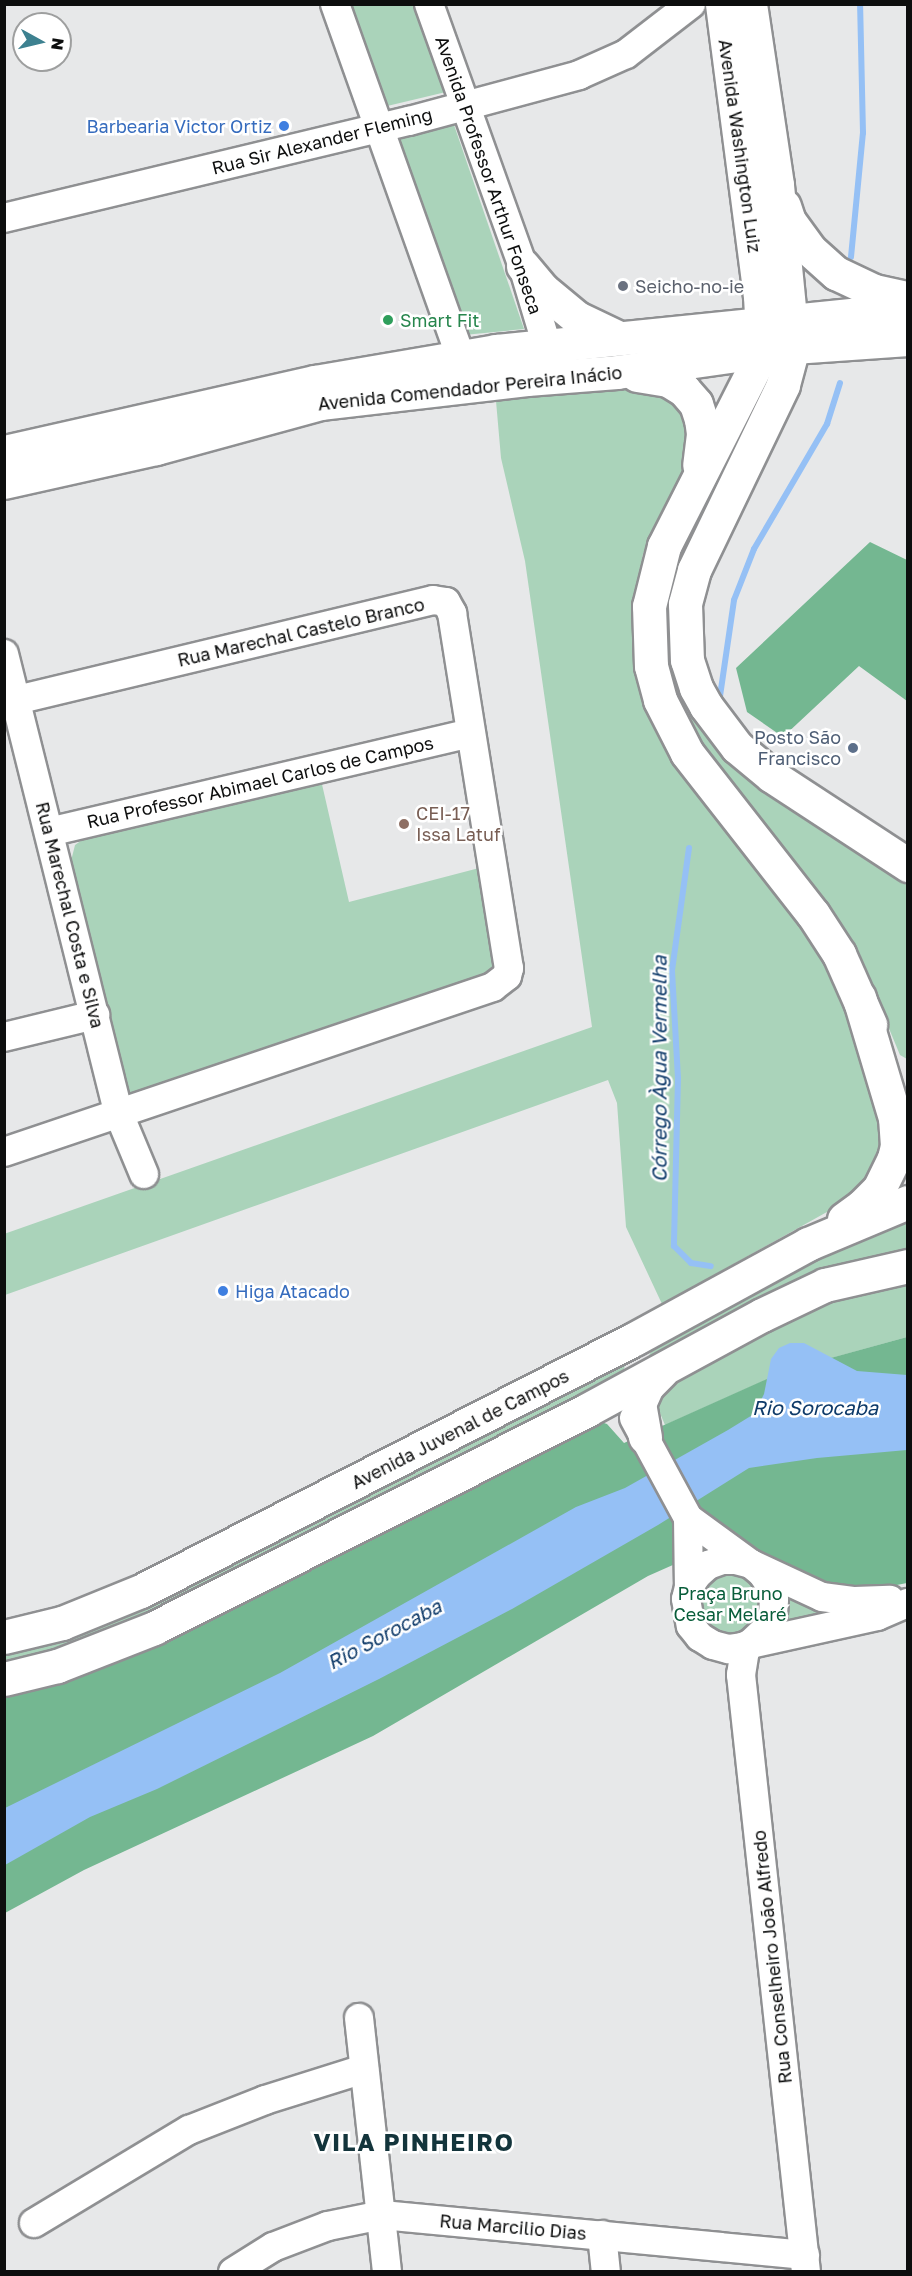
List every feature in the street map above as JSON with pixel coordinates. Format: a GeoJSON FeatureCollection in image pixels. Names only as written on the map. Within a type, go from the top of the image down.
{"type":"FeatureCollection","features":[{"type":"Feature","properties":{"kind":"main road","name":"Avenida Washington Luiz"},"geometry":{"type":"LineString","coordinates":[[722,4],[777,336]]}},
{"type":"Feature","properties":{"kind":"main road","name":"Avenida Washington Luiz"},"geometry":{"type":"LineString","coordinates":[[750,4],[777,185],[777,336]]}},
{"type":"Feature","properties":{"kind":"main road"},"geometry":{"type":"LineString","coordinates":[[777,185],[789,221],[819,260],[836,273],[874,291],[908,298]]}},
{"type":"Feature","properties":{"kind":"main road"},"geometry":{"type":"LineString","coordinates":[[523,266],[542,289],[577,318],[621,339]]}},
{"type":"Feature","properties":{"kind":"main road","name":"Avenida Comendador Pereira Inácio"},"geometry":{"type":"LineString","coordinates":[[4,482],[156,448],[320,403],[488,383],[617,372],[908,309]]}},
{"type":"Feature","properties":{"kind":"main road","name":"Avenida Comendador Pereira Inácio"},"geometry":{"type":"LineString","coordinates":[[4,452],[315,382],[460,356],[621,339],[777,336],[908,339]]}},
{"type":"Feature","properties":{"kind":"main road"},"geometry":{"type":"LineString","coordinates":[[777,336],[664,546],[649,606],[651,666],[660,700],[687,753],[813,914],[839,954],[908,1114]]}},
{"type":"Feature","properties":{"kind":"main road"},"geometry":{"type":"LineString","coordinates":[[777,336],[783,385],[694,570],[685,604],[687,660],[696,688],[706,706],[737,747],[772,776],[908,865]]}},
{"type":"Feature","properties":{"kind":"main road"},"geometry":{"type":"LineString","coordinates":[[527,379],[541,361],[547,346]]}},
{"type":"Feature","properties":{"kind":"main road"},"geometry":{"type":"LineString","coordinates":[[460,356],[488,383]]}},
{"type":"Feature","properties":{"kind":"main road"},"geometry":{"type":"LineString","coordinates":[[617,372],[668,380],[684,390],[696,404],[701,419],[702,450],[692,492]]}},
{"type":"Feature","properties":{"kind":"main road"},"geometry":{"type":"LineString","coordinates":[[808,1244],[862,1206],[879,1189],[894,1158],[897,1146],[895,1118],[859,996]]}},
{"type":"Feature","properties":{"kind":"main road","name":"Avenida Juvenal de Campos"},"geometry":{"type":"LineString","coordinates":[[4,1637],[62,1623],[141,1591],[361,1481],[634,1339],[808,1244],[908,1202]]}},
{"type":"Feature","properties":{"kind":"main road"},"geometry":{"type":"LineString","coordinates":[[4,1679],[57,1666],[154,1628],[587,1410],[762,1315],[825,1285],[908,1266]]}},
{"type":"Feature","properties":{"kind":"main road"},"geometry":{"type":"LineString","coordinates":[[622,1392],[636,1353],[661,1323]]}},
{"type":"Feature","properties":{"kind":"main road"},"geometry":{"type":"LineString","coordinates":[[645,1437],[639,1404],[647,1386],[664,1368]]}},
{"type":"Feature","properties":{"kind":"main road"},"geometry":{"type":"LineString","coordinates":[[587,1410],[620,1413],[627,1417],[645,1437]]}},
{"type":"Feature","properties":{"kind":"street"},"geometry":{"type":"LineString","coordinates":[[335,4],[460,356]]}},
{"type":"Feature","properties":{"kind":"street","name":"Avenida Professor Arthur Fonseca"},"geometry":{"type":"LineString","coordinates":[[429,4],[523,266],[547,346]]}},
{"type":"Feature","properties":{"kind":"street","name":"Rua Sir Alexander Fleming"},"geometry":{"type":"LineString","coordinates":[[4,218],[379,127],[579,75],[617,59],[662,29],[691,4]]}},
{"type":"Feature","properties":{"kind":"street","name":"Rua Marechal Castelo Branco"},"geometry":{"type":"LineString","coordinates":[[10,701],[440,600],[446,602],[452,613],[508,956],[507,976],[493,987],[119,1114]]}},
{"type":"Feature","properties":{"kind":"street","name":"Rua Marechal Costa e Silva"},"geometry":{"type":"LineString","coordinates":[[4,654],[10,701],[49,832],[119,1114],[144,1174]]}},
{"type":"Feature","properties":{"kind":"street","name":"Rua Professor Abimael Carlos de Campos"},"geometry":{"type":"LineString","coordinates":[[49,832],[471,733]]}},
{"type":"Feature","properties":{"kind":"street"},"geometry":{"type":"LineString","coordinates":[[4,1037],[95,1014]]}},
{"type":"Feature","properties":{"kind":"street"},"geometry":{"type":"LineString","coordinates":[[4,1152],[119,1114]]}},
{"type":"Feature","properties":{"kind":"street"},"geometry":{"type":"LineString","coordinates":[[622,1392],[688,1518],[751,1564],[793,1585],[830,1599],[908,1601]]}},
{"type":"Feature","properties":{"kind":"street"},"geometry":{"type":"LineString","coordinates":[[688,1518],[689,1587],[686,1612],[691,1626],[700,1637],[713,1645],[728,1648],[877,1616],[908,1601]]}},
{"type":"Feature","properties":{"kind":"street"},"geometry":{"type":"LineString","coordinates":[[689,1587],[708,1565],[722,1560],[751,1564],[770,1585],[774,1599],[773,1614],[767,1628],[750,1644]]}},
{"type":"Feature","properties":{"kind":"street","name":"Rua Conselheiro João Alfredo"},"geometry":{"type":"LineString","coordinates":[[750,1644],[743,1658],[741,1675],[806,2263]]}},
{"type":"Feature","properties":{"kind":"street"},"geometry":{"type":"LineString","coordinates":[[359,2018],[387,2271]]}},
{"type":"Feature","properties":{"kind":"street"},"geometry":{"type":"LineString","coordinates":[[34,2223],[189,2130],[265,2100],[364,2069]]}},
{"type":"Feature","properties":{"kind":"street","name":"Rua Marcilio Dias"},"geometry":{"type":"LineString","coordinates":[[233,2271],[273,2247],[328,2226],[382,2215],[603,2235],[806,2263]]}},
{"type":"Feature","properties":{"kind":"street"},"geometry":{"type":"LineString","coordinates":[[603,2235],[606,2271]]}},
{"type":"Feature","properties":{"kind":"green space"},"geometry":{"type":"Polygon","coordinates":[[[347,5],[415,5],[446,92],[383,107],[347,5]]]}},
{"type":"Feature","properties":{"kind":"green space"},"geometry":{"type":"Polygon","coordinates":[[[453,122],[524,329],[464,335],[396,145],[399,136],[453,122]]]}},
{"type":"Feature","properties":{"kind":"green space"},"geometry":{"type":"Polygon","coordinates":[[[763,364],[776,366],[677,665],[812,821],[907,882],[907,1059],[900,1055],[868,978],[835,913],[757,823],[676,711],[658,633],[660,589],[763,364]]]}},
{"type":"Feature","properties":{"kind":"green space"},"geometry":{"type":"Polygon","coordinates":[[[605,386],[654,391],[673,399],[685,412],[695,444],[643,554],[633,610],[636,669],[651,720],[690,784],[798,907],[836,976],[882,1130],[873,1173],[852,1198],[662,1304],[626,1227],[617,1103],[608,1080],[5,1295],[4,1234],[592,1027],[525,561],[501,458],[496,401],[605,386]]]}},
{"type":"Feature","properties":{"kind":"green space"},"geometry":{"type":"Polygon","coordinates":[[[870,542],[907,560],[907,701],[859,666],[783,737],[747,712],[736,668],[870,542]]]}},
{"type":"Feature","properties":{"kind":"green space"},"geometry":{"type":"Polygon","coordinates":[[[321,780],[349,902],[483,867],[498,975],[131,1093],[125,1089],[71,861],[75,845],[89,835],[321,780]]]}},
{"type":"Feature","properties":{"kind":"green space"},"geometry":{"type":"Polygon","coordinates":[[[907,1211],[907,1255],[648,1357],[657,1342],[671,1333],[907,1211]]]}},
{"type":"Feature","properties":{"kind":"green space"},"geometry":{"type":"Polygon","coordinates":[[[907,1277],[907,1337],[788,1370],[665,1425],[657,1406],[662,1387],[838,1293],[907,1277]]]}},
{"type":"Feature","properties":{"kind":"green space"},"geometry":{"type":"Polygon","coordinates":[[[907,1337],[907,1583],[866,1591],[808,1583],[736,1537],[648,1576],[373,1736],[84,1870],[5,1913],[5,1688],[595,1420],[607,1424],[624,1443],[787,1370],[907,1337]]]}},
{"type":"Feature","properties":{"kind":"green space"},"geometry":{"type":"Polygon","coordinates":[[[627,1359],[623,1372],[547,1415],[117,1632],[5,1667],[4,1649],[627,1359]]]}},
{"type":"Feature","properties":{"kind":"green space","name":"Praça Bruno Cesar Melaré"},"geometry":{"type":"Polygon","coordinates":[[[735,1568],[761,1587],[762,1619],[735,1639],[702,1627],[696,1591],[703,1581],[735,1568]]]}},
{"type":"Feature","properties":{"kind":"green space"},"geometry":{"type":"Polygon","coordinates":[[[785,1596],[827,1613],[784,1624],[785,1596]]]}},
{"type":"Feature","properties":{"kind":"water","name":"Rio Sorocaba"},"geometry":{"type":"Polygon","coordinates":[[[790,1343],[804,1343],[857,1371],[907,1375],[907,1450],[817,1458],[749,1468],[658,1525],[512,1609],[379,1679],[157,1789],[90,1817],[5,1865],[5,1808],[280,1673],[576,1507],[625,1488],[728,1430],[754,1414],[764,1394],[771,1359],[779,1348],[790,1343]]]}},
{"type":"Feature","properties":{"kind":"waterway"},"geometry":{"type":"LineString","coordinates":[[851,257],[863,133],[860,4]]}},
{"type":"Feature","properties":{"kind":"waterway","name":"Córrego Àgua Vermelha"},"geometry":{"type":"LineString","coordinates":[[719,703],[734,600],[754,549],[827,424],[840,383]]}},
{"type":"Feature","properties":{"kind":"waterway","name":"Córrego Àgua Vermelha"},"geometry":{"type":"LineString","coordinates":[[689,848],[672,971],[678,1078],[674,1246],[691,1263],[711,1266]]}},
{"type":"Feature","properties":{"kind":"place","name":"Barbearia Victor Ortiz"},"geometry":{"type":"Point","coordinates":[284,126]}},
{"type":"Feature","properties":{"kind":"place","name":"Seicho-no-ie"},"geometry":{"type":"Point","coordinates":[623,286]}},
{"type":"Feature","properties":{"kind":"place","name":"Smart Fit"},"geometry":{"type":"Point","coordinates":[388,320]}},
{"type":"Feature","properties":{"kind":"place","name":"Posto São Francisco"},"geometry":{"type":"Point","coordinates":[853,748]}},
{"type":"Feature","properties":{"kind":"place","name":"CEI-17 Issa Latuf"},"geometry":{"type":"Point","coordinates":[404,824]}},
{"type":"Feature","properties":{"kind":"place","name":"Higa Atacado"},"geometry":{"type":"Point","coordinates":[223,1291]}},
{"type":"Feature","properties":{"kind":"district","name":"VILA PINHEIRO"},"geometry":{"type":"Point","coordinates":[414,2142]}}]}
